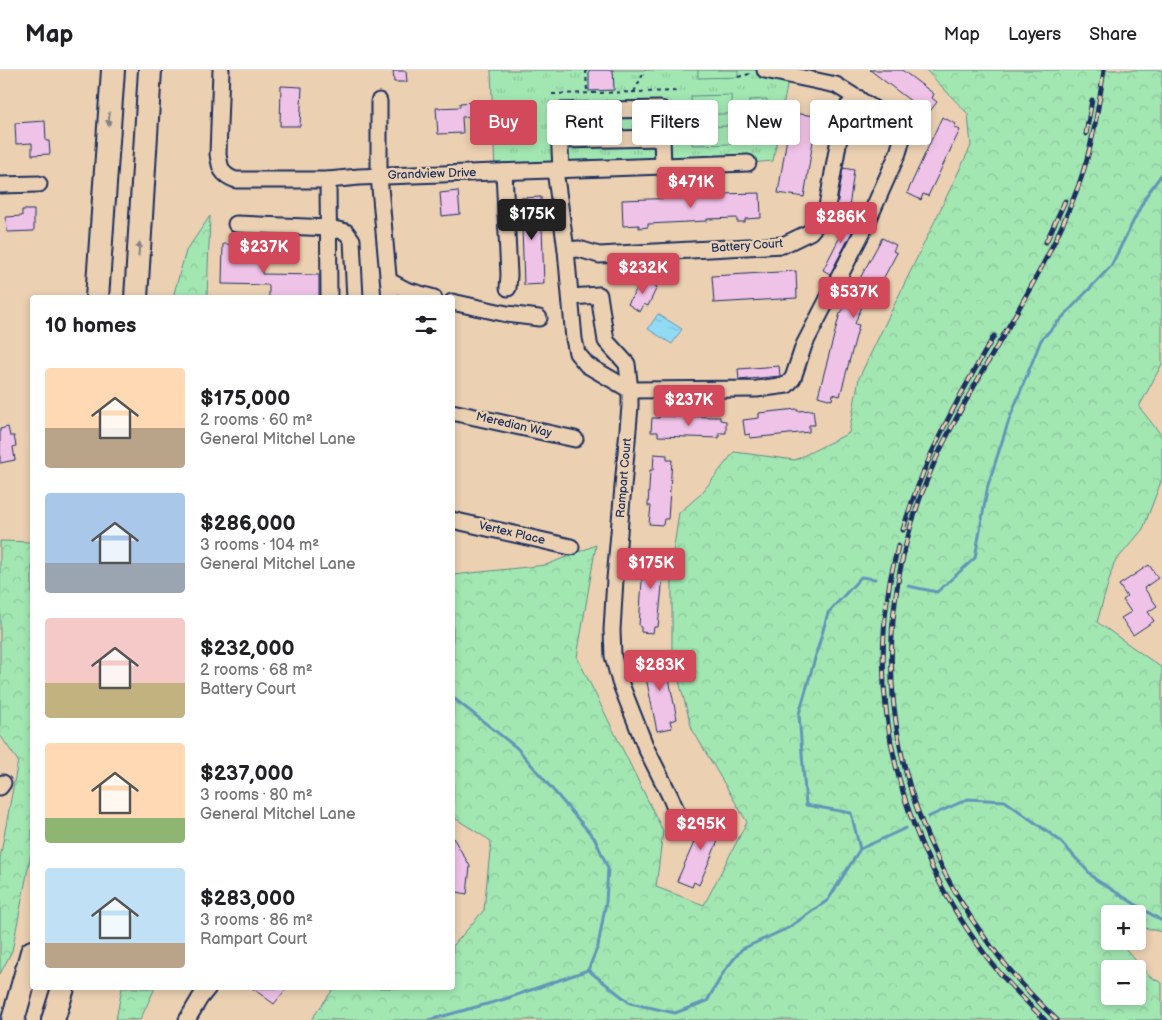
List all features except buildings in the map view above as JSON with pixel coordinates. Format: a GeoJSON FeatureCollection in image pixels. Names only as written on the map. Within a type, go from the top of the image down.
{"type":"FeatureCollection","features":[{"type":"Feature","properties":{"kind":"highway"},"geometry":{"type":"LineString","coordinates":[[97,295],[113,70]]}},
{"type":"Feature","properties":{"kind":"highway"},"geometry":{"type":"LineString","coordinates":[[136,295],[150,70]]}},
{"type":"Feature","properties":{"kind":"highway"},"geometry":{"type":"LineString","coordinates":[[12,1020],[30,960]]}},
{"type":"Feature","properties":{"kind":"highway"},"geometry":{"type":"LineString","coordinates":[[8,1020],[26,977]]}},
{"type":"Feature","properties":{"kind":"highway"},"geometry":{"type":"LineString","coordinates":[[53,1020],[62,990]]}},
{"type":"Feature","properties":{"kind":"street","name":"Grandview Drive"},"geometry":{"type":"LineString","coordinates":[[221,70],[219,165],[227,177],[236,180],[328,180],[379,176],[748,163]]}},
{"type":"Feature","properties":{"kind":"street"},"geometry":{"type":"LineString","coordinates":[[560,145],[558,170],[577,353],[587,365],[630,390],[757,389],[787,384],[793,378],[804,345],[867,223],[898,153],[903,136],[896,125],[836,85],[764,70]]}},
{"type":"Feature","properties":{"kind":"street","name":"Battery Court"},"geometry":{"type":"LineString","coordinates":[[566,250],[579,249],[599,255],[783,245],[793,241],[810,232],[827,206],[843,116],[848,106],[858,98]]}},
{"type":"Feature","properties":{"kind":"street"},"geometry":{"type":"LineString","coordinates":[[379,101],[379,176],[390,295]]}},
{"type":"Feature","properties":{"kind":"street"},"geometry":{"type":"LineString","coordinates":[[662,145],[663,166]]}},
{"type":"Feature","properties":{"kind":"street"},"geometry":{"type":"LineString","coordinates":[[504,172],[508,288]]}},
{"type":"Feature","properties":{"kind":"street"},"geometry":{"type":"LineString","coordinates":[[328,180],[330,228],[329,295]]}},
{"type":"Feature","properties":{"kind":"street"},"geometry":{"type":"LineString","coordinates":[[0,185],[39,184]]}},
{"type":"Feature","properties":{"kind":"street"},"geometry":{"type":"LineString","coordinates":[[236,224],[330,228],[346,232],[352,240],[355,295]]}},
{"type":"Feature","properties":{"kind":"street"},"geometry":{"type":"LineString","coordinates":[[389,281],[406,290],[424,295]]}},
{"type":"Feature","properties":{"kind":"street","name":"Rampart Court"},"geometry":{"type":"LineString","coordinates":[[571,297],[599,295],[606,341],[627,364],[630,406],[615,587],[613,656],[620,682],[646,748],[681,822]]}},
{"type":"Feature","properties":{"kind":"street"},"geometry":{"type":"LineString","coordinates":[[455,303],[507,314],[539,318]]}},
{"type":"Feature","properties":{"kind":"street","name":"Meredian Way"},"geometry":{"type":"LineString","coordinates":[[455,413],[575,439]]}},
{"type":"Feature","properties":{"kind":"street","name":"Vertex Place"},"geometry":{"type":"LineString","coordinates":[[455,521],[572,547]]}},
{"type":"Feature","properties":{"kind":"street"},"geometry":{"type":"LineString","coordinates":[[187,1020],[206,990]]}},
{"type":"Feature","properties":{"kind":"path"},"geometry":{"type":"LineString","coordinates":[[586,70],[587,93]]}},
{"type":"Feature","properties":{"kind":"path"},"geometry":{"type":"LineString","coordinates":[[634,92],[645,70]]}},
{"type":"Feature","properties":{"kind":"path"},"geometry":{"type":"LineString","coordinates":[[738,77],[764,70]]}},
{"type":"Feature","properties":{"kind":"path"},"geometry":{"type":"LineString","coordinates":[[552,94],[680,91]]}},
{"type":"Feature","properties":{"kind":"green space"},"geometry":{"type":"Polygon","coordinates":[[[491,70],[765,70],[789,75],[784,100],[728,100],[728,145],[776,145],[773,161],[495,172],[494,145],[537,145],[537,100],[492,100],[491,70]]]}},
{"type":"Feature","properties":{"kind":"green space"},"geometry":{"type":"Polygon","coordinates":[[[698,70],[738,70],[738,77],[698,78],[698,70]]]}},
{"type":"Feature","properties":{"kind":"green space"},"geometry":{"type":"Polygon","coordinates":[[[926,70],[1162,70],[1162,364],[1139,407],[1162,436],[1162,479],[1143,529],[1114,563],[1097,622],[1162,668],[1162,932],[1146,928],[1146,905],[1101,905],[1101,950],[1127,950],[1135,960],[1101,960],[1101,1005],[1146,1005],[1146,972],[1150,977],[1162,983],[1162,1020],[311,1020],[333,990],[455,990],[455,944],[484,910],[491,841],[455,818],[455,575],[546,565],[596,545],[577,657],[663,831],[656,887],[704,905],[747,822],[692,729],[672,655],[672,560],[679,513],[701,494],[734,452],[795,460],[849,433],[859,378],[971,146],[968,114],[926,70]]]}},
{"type":"Feature","properties":{"kind":"green space"},"geometry":{"type":"Polygon","coordinates":[[[731,95],[731,100],[728,100],[728,114],[718,114],[718,100],[691,100],[691,96],[731,95]]]}},
{"type":"Feature","properties":{"kind":"green space"},"geometry":{"type":"Polygon","coordinates":[[[718,126],[728,126],[728,144],[718,144],[718,126]]]}},
{"type":"Feature","properties":{"kind":"green space"},"geometry":{"type":"Polygon","coordinates":[[[210,216],[207,295],[174,295],[186,251],[210,216]]]}},
{"type":"Feature","properties":{"kind":"green space"},"geometry":{"type":"Polygon","coordinates":[[[0,541],[30,542],[30,858],[12,951],[0,974],[0,858],[18,761],[0,735],[0,541]]]}},
{"type":"Feature","properties":{"kind":"green space"},"geometry":{"type":"Polygon","coordinates":[[[122,990],[154,990],[140,1020],[116,1020],[122,990]]]}},
{"type":"Feature","properties":{"kind":"water"},"geometry":{"type":"Polygon","coordinates":[[[658,314],[682,329],[672,344],[648,329],[658,314]]]}},
{"type":"Feature","properties":{"kind":"waterway"},"geometry":{"type":"LineString","coordinates":[[908,586],[937,592],[975,558],[988,485],[1009,420],[1041,340],[1111,266],[1146,196],[1162,174]]}},
{"type":"Feature","properties":{"kind":"waterway"},"geometry":{"type":"LineString","coordinates":[[860,849],[851,813],[806,805],[799,714],[828,613],[861,577],[875,579]]}},
{"type":"Feature","properties":{"kind":"waterway"},"geometry":{"type":"LineString","coordinates":[[455,699],[517,748],[595,839],[608,868],[606,902],[598,946],[588,970]]}},
{"type":"Feature","properties":{"kind":"waterway"},"geometry":{"type":"LineString","coordinates":[[928,817],[968,799],[1005,801],[1059,840],[1095,879],[1162,921]]}},
{"type":"Feature","properties":{"kind":"waterway"},"geometry":{"type":"LineString","coordinates":[[588,970],[630,1003],[675,1013],[707,1001],[725,970],[742,949],[788,928],[828,900],[860,849],[906,828]]}},
{"type":"Feature","properties":{"kind":"waterway"},"geometry":{"type":"LineString","coordinates":[[429,1020],[505,999],[588,970]]}},
{"type":"Feature","properties":{"kind":"railway"},"geometry":{"type":"LineString","coordinates":[[1057,1020],[1001,959],[956,893],[922,823],[901,750],[892,675],[896,597],[913,520],[944,442],[1032,285],[1064,221],[1078,187],[1091,144],[1104,70]]}},
{"type":"Feature","properties":{"kind":"railway"},"geometry":{"type":"LineString","coordinates":[[1086,134],[1092,100]]}},
{"type":"Feature","properties":{"kind":"railway"},"geometry":{"type":"LineString","coordinates":[[1046,242],[1065,201]]}},
{"type":"Feature","properties":{"kind":"railway"},"geometry":{"type":"LineString","coordinates":[[903,530],[911,504],[942,430],[994,336]]}},
{"type":"Feature","properties":{"kind":"railway"},"geometry":{"type":"LineString","coordinates":[[898,546],[889,587],[884,635],[884,684],[889,732],[899,779],[914,826],[933,870],[957,913],[998,971],[1045,1020]]}}]}
